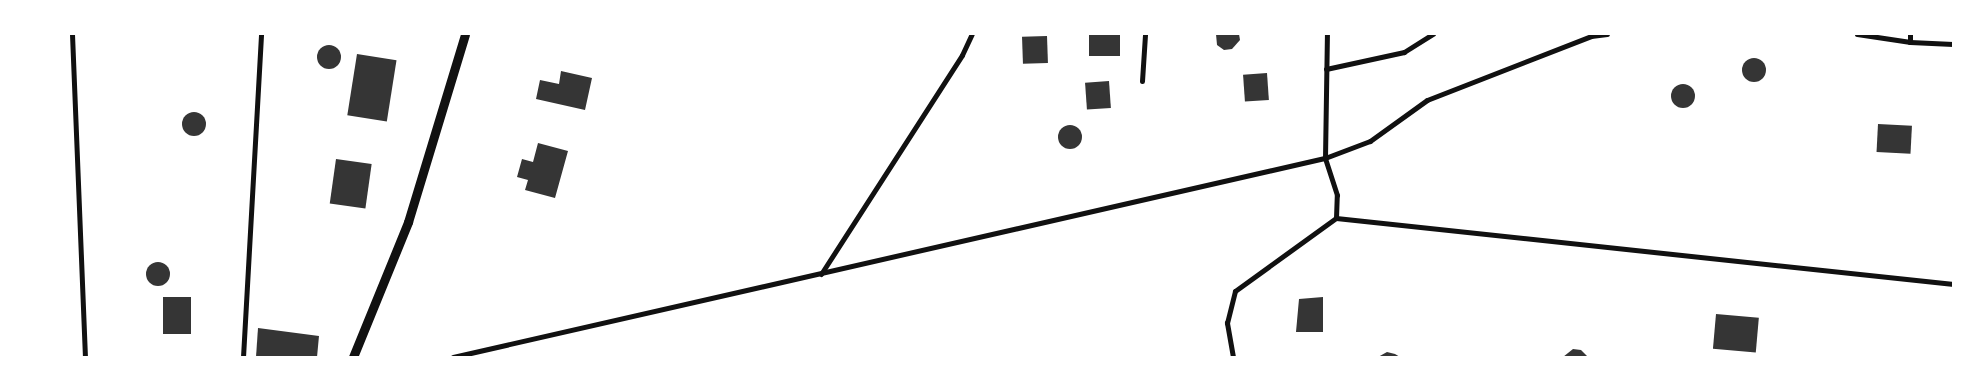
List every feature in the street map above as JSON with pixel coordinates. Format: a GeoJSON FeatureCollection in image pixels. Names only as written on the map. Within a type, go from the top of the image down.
{"type":"FeatureCollection","features":[{"type":"Feature","properties":{"kind":"street"},"geometry":{"type":"LineString","coordinates":[[72,34],[86,357]]}},
{"type":"Feature","properties":{"kind":"street"},"geometry":{"type":"LineString","coordinates":[[243,357],[260,34]]}},
{"type":"Feature","properties":{"kind":"street"},"geometry":{"type":"LineString","coordinates":[[353,357],[408,222],[465,34]]}},
{"type":"Feature","properties":{"kind":"street"},"geometry":{"type":"LineString","coordinates":[[821,274],[972,34]]}},
{"type":"Feature","properties":{"kind":"street"},"geometry":{"type":"LineString","coordinates":[[1142,81],[1145,34]]}},
{"type":"Feature","properties":{"kind":"street"},"geometry":{"type":"LineString","coordinates":[[1327,34],[1325,158],[1336,195],[1336,218]]}},
{"type":"Feature","properties":{"kind":"street"},"geometry":{"type":"LineString","coordinates":[[1326,70],[1404,52],[1433,34]]}},
{"type":"Feature","properties":{"kind":"street"},"geometry":{"type":"LineString","coordinates":[[453,357],[1325,158],[1370,140],[1427,100],[1591,36],[1608,34]]}},
{"type":"Feature","properties":{"kind":"street"},"geometry":{"type":"LineString","coordinates":[[1857,34],[1910,42],[1953,44]]}},
{"type":"Feature","properties":{"kind":"street"},"geometry":{"type":"LineString","coordinates":[[1910,34],[1910,42]]}},
{"type":"Feature","properties":{"kind":"street"},"geometry":{"type":"LineString","coordinates":[[1233,357],[1227,323],[1235,291],[1336,218],[1953,284]]}},
{"type":"Feature","properties":{"kind":"building"},"geometry":{"type":"Polygon","coordinates":[[[1089,34],[1120,34],[1120,56],[1089,56],[1089,34]]]}},
{"type":"Feature","properties":{"kind":"building"},"geometry":{"type":"Polygon","coordinates":[[[1216,34],[1239,34],[1240,40],[1232,49],[1224,50],[1217,45],[1216,34]]]}},
{"type":"Feature","properties":{"kind":"building"},"geometry":{"type":"Polygon","coordinates":[[[1047,36],[1048,63],[1023,64],[1022,37],[1047,36]]]}},
{"type":"Feature","properties":{"kind":"building"},"geometry":{"type":"Polygon","coordinates":[[[329,45],[338,48],[341,57],[338,66],[329,69],[320,66],[317,57],[320,48],[329,45]]]}},
{"type":"Feature","properties":{"kind":"building"},"geometry":{"type":"Polygon","coordinates":[[[357,54],[397,60],[387,121],[347,115],[357,54]]]}},
{"type":"Feature","properties":{"kind":"building"},"geometry":{"type":"Polygon","coordinates":[[[1749,58],[1759,58],[1766,65],[1766,75],[1759,82],[1749,82],[1742,75],[1742,65],[1749,58]]]}},
{"type":"Feature","properties":{"kind":"building"},"geometry":{"type":"Polygon","coordinates":[[[561,71],[592,78],[585,110],[536,99],[540,80],[559,84],[561,71]]]}},
{"type":"Feature","properties":{"kind":"building"},"geometry":{"type":"Polygon","coordinates":[[[1267,73],[1269,100],[1245,102],[1243,75],[1267,73]]]}},
{"type":"Feature","properties":{"kind":"building"},"geometry":{"type":"Polygon","coordinates":[[[1109,81],[1111,108],[1087,110],[1085,83],[1109,81]]]}},
{"type":"Feature","properties":{"kind":"building"},"geometry":{"type":"Polygon","coordinates":[[[1683,84],[1692,87],[1695,96],[1692,105],[1683,108],[1674,105],[1671,96],[1674,87],[1683,84]]]}},
{"type":"Feature","properties":{"kind":"building"},"geometry":{"type":"Polygon","coordinates":[[[194,112],[203,115],[206,124],[203,133],[194,136],[185,133],[182,124],[185,115],[194,112]]]}},
{"type":"Feature","properties":{"kind":"building"},"geometry":{"type":"Polygon","coordinates":[[[1878,124],[1912,126],[1910,154],[1877,152],[1878,124]]]}},
{"type":"Feature","properties":{"kind":"building"},"geometry":{"type":"Polygon","coordinates":[[[1070,125],[1079,128],[1082,137],[1079,146],[1070,149],[1061,146],[1058,137],[1061,128],[1070,125]]]}},
{"type":"Feature","properties":{"kind":"building"},"geometry":{"type":"Polygon","coordinates":[[[538,143],[568,151],[555,198],[525,190],[528,180],[517,177],[522,159],[533,162],[538,143]]]}},
{"type":"Feature","properties":{"kind":"building"},"geometry":{"type":"Polygon","coordinates":[[[336,159],[372,164],[365,209],[330,204],[336,159]]]}},
{"type":"Feature","properties":{"kind":"building"},"geometry":{"type":"Polygon","coordinates":[[[158,262],[167,265],[170,274],[167,283],[158,286],[149,283],[146,274],[149,265],[158,262]]]}},
{"type":"Feature","properties":{"kind":"building"},"geometry":{"type":"Polygon","coordinates":[[[163,297],[191,297],[191,334],[163,334],[163,297]]]}},
{"type":"Feature","properties":{"kind":"building"},"geometry":{"type":"Polygon","coordinates":[[[1323,297],[1323,332],[1296,332],[1299,299],[1323,297]]]}},
{"type":"Feature","properties":{"kind":"building"},"geometry":{"type":"Polygon","coordinates":[[[1716,314],[1759,318],[1756,353],[1713,349],[1716,314]]]}},
{"type":"Feature","properties":{"kind":"building"},"geometry":{"type":"Polygon","coordinates":[[[258,328],[319,336],[317,357],[256,357],[258,328]]]}},
{"type":"Feature","properties":{"kind":"building"},"geometry":{"type":"Polygon","coordinates":[[[1573,349],[1581,350],[1588,357],[1563,357],[1573,349]]]}},
{"type":"Feature","properties":{"kind":"building"},"geometry":{"type":"Polygon","coordinates":[[[1387,352],[1395,354],[1400,357],[1378,357],[1387,352]]]}}]}
